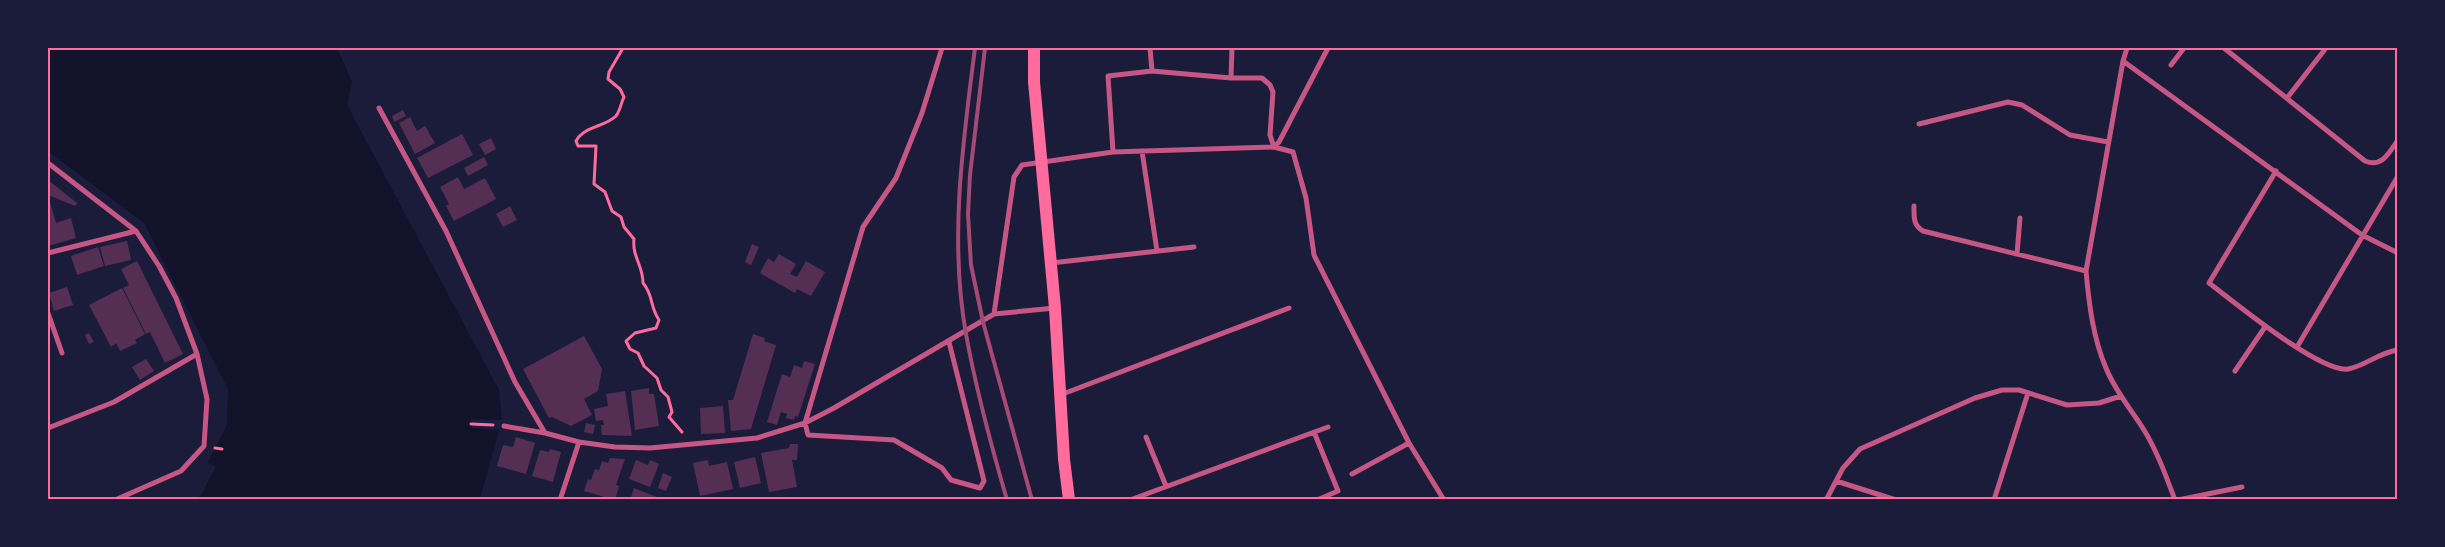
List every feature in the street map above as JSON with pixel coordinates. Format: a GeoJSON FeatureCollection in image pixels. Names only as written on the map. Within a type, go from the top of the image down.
{"type":"FeatureCollection","features":[{"type":"Feature","properties":{"kind":"main road"},"geometry":{"type":"LineString","coordinates":[[1034,48],[1034,82],[1055,308],[1059,395],[1069,500]]}},
{"type":"Feature","properties":{"kind":"street"},"geometry":{"type":"LineString","coordinates":[[942,48],[922,113],[896,178],[863,227],[805,423],[808,435],[894,440],[942,468],[951,480],[980,488],[984,481],[949,342]]}},
{"type":"Feature","properties":{"kind":"street"},"geometry":{"type":"LineString","coordinates":[[1150,48],[1152,71]]}},
{"type":"Feature","properties":{"kind":"street"},"geometry":{"type":"LineString","coordinates":[[1231,78],[1232,48]]}},
{"type":"Feature","properties":{"kind":"street"},"geometry":{"type":"LineString","coordinates":[[1274,147],[1280,142],[1328,48]]}},
{"type":"Feature","properties":{"kind":"street"},"geometry":{"type":"LineString","coordinates":[[2127,48],[2108,142],[2086,271],[2097,341],[2106,369],[2121,396],[2145,431],[2176,500],[2242,487]]}},
{"type":"Feature","properties":{"kind":"street"},"geometry":{"type":"LineString","coordinates":[[2171,65],[2184,48]]}},
{"type":"Feature","properties":{"kind":"street"},"geometry":{"type":"LineString","coordinates":[[2224,48],[2365,161],[2372,163],[2385,158],[2398,140]]}},
{"type":"Feature","properties":{"kind":"street"},"geometry":{"type":"LineString","coordinates":[[2287,98],[2326,48]]}},
{"type":"Feature","properties":{"kind":"street"},"geometry":{"type":"LineString","coordinates":[[2123,61],[2362,235],[2398,253]]}},
{"type":"Feature","properties":{"kind":"street"},"geometry":{"type":"LineString","coordinates":[[1113,152],[1108,76],[1152,71],[1231,78],[1262,78],[1270,84],[1273,92],[1270,135],[1274,147]]}},
{"type":"Feature","properties":{"kind":"street"},"geometry":{"type":"LineString","coordinates":[[1919,124],[2008,102],[2022,105],[2070,135],[2108,142]]}},
{"type":"Feature","properties":{"kind":"street"},"geometry":{"type":"LineString","coordinates":[[379,108],[446,231],[515,382],[545,433]]}},
{"type":"Feature","properties":{"kind":"street"},"geometry":{"type":"LineString","coordinates":[[994,314],[1014,176],[1022,165],[1113,152],[1274,147],[1293,152],[1306,198],[1314,255],[1410,443],[1444,500]]}},
{"type":"Feature","properties":{"kind":"street"},"geometry":{"type":"LineString","coordinates":[[1142,152],[1156,252]]}},
{"type":"Feature","properties":{"kind":"street"},"geometry":{"type":"LineString","coordinates":[[48,163],[136,231],[159,266],[176,298],[197,354],[208,399],[204,446],[181,472],[115,500]]}},
{"type":"Feature","properties":{"kind":"street"},"geometry":{"type":"LineString","coordinates":[[2276,171],[2210,283],[2265,327],[2334,367],[2348,369],[2389,351],[2398,350]]}},
{"type":"Feature","properties":{"kind":"street"},"geometry":{"type":"LineString","coordinates":[[2297,347],[2398,176]]}},
{"type":"Feature","properties":{"kind":"street"},"geometry":{"type":"LineString","coordinates":[[1914,206],[1914,220],[1918,228],[1923,231],[2086,271]]}},
{"type":"Feature","properties":{"kind":"street"},"geometry":{"type":"LineString","coordinates":[[2017,254],[2020,218]]}},
{"type":"Feature","properties":{"kind":"street"},"geometry":{"type":"LineString","coordinates":[[48,253],[136,231]]}},
{"type":"Feature","properties":{"kind":"street"},"geometry":{"type":"LineString","coordinates":[[1051,263],[1194,247]]}},
{"type":"Feature","properties":{"kind":"street"},"geometry":{"type":"LineString","coordinates":[[504,426],[545,433],[579,442],[615,447],[650,448],[757,438],[805,423],[949,342],[994,314],[1055,308]]}},
{"type":"Feature","properties":{"kind":"street"},"geometry":{"type":"LineString","coordinates":[[1059,395],[1289,308]]}},
{"type":"Feature","properties":{"kind":"street"},"geometry":{"type":"LineString","coordinates":[[48,313],[62,353]]}},
{"type":"Feature","properties":{"kind":"street"},"geometry":{"type":"LineString","coordinates":[[2235,371],[2265,327]]}},
{"type":"Feature","properties":{"kind":"street"},"geometry":{"type":"LineString","coordinates":[[48,428],[114,402],[197,354]]}},
{"type":"Feature","properties":{"kind":"street"},"geometry":{"type":"LineString","coordinates":[[1826,500],[1843,468],[1860,449],[1975,398],[2002,390],[2028,393],[2067,405],[2099,403],[2121,396]]}},
{"type":"Feature","properties":{"kind":"street"},"geometry":{"type":"LineString","coordinates":[[1994,500],[2028,393]]}},
{"type":"Feature","properties":{"kind":"street"},"geometry":{"type":"LineString","coordinates":[[1130,500],[1328,427]]}},
{"type":"Feature","properties":{"kind":"street"},"geometry":{"type":"LineString","coordinates":[[1314,432],[1338,491],[1317,500]]}},
{"type":"Feature","properties":{"kind":"street"},"geometry":{"type":"LineString","coordinates":[[1146,437],[1166,486]]}},
{"type":"Feature","properties":{"kind":"street"},"geometry":{"type":"LineString","coordinates":[[560,500],[579,442]]}},
{"type":"Feature","properties":{"kind":"street"},"geometry":{"type":"LineString","coordinates":[[1352,474],[1410,443]]}},
{"type":"Feature","properties":{"kind":"street"},"geometry":{"type":"LineString","coordinates":[[1836,481],[1896,500]]}},
{"type":"Feature","properties":{"kind":"path"},"geometry":{"type":"LineString","coordinates":[[623,48],[608,72],[608,79],[620,89],[624,97],[619,110],[616,116],[578,137],[576,144],[578,146],[596,146],[594,184],[605,192],[612,211],[621,217],[624,227],[634,238],[633,251],[643,272],[643,283],[651,296],[652,310],[658,320],[656,328],[635,333],[626,341],[630,349],[638,353],[644,366],[657,378],[661,390],[668,397],[672,412],[669,417],[682,430],[687,445]]}},
{"type":"Feature","properties":{"kind":"path"},"geometry":{"type":"LineString","coordinates":[[472,424],[504,426]]}},
{"type":"Feature","properties":{"kind":"shaded area"},"geometry":{"type":"Polygon","coordinates":[[[48,48],[337,48],[352,82],[347,105],[499,390],[502,420],[471,419],[472,428],[499,430],[480,499],[194,499],[201,495],[216,467],[208,462],[227,425],[228,389],[144,223],[48,151],[48,48]]]}},
{"type":"Feature","properties":{"kind":"building"},"geometry":{"type":"Polygon","coordinates":[[[403,110],[406,116],[394,122],[392,116],[403,110]]]}},
{"type":"Feature","properties":{"kind":"building"},"geometry":{"type":"Polygon","coordinates":[[[410,117],[417,131],[425,126],[435,143],[415,154],[399,123],[410,117]]]}},
{"type":"Feature","properties":{"kind":"building"},"geometry":{"type":"Polygon","coordinates":[[[462,134],[473,155],[428,178],[417,158],[462,134]]]}},
{"type":"Feature","properties":{"kind":"building"},"geometry":{"type":"Polygon","coordinates":[[[491,138],[496,149],[485,155],[479,144],[491,138]]]}},
{"type":"Feature","properties":{"kind":"building"},"geometry":{"type":"Polygon","coordinates":[[[484,157],[488,165],[468,176],[464,168],[484,157]]]}},
{"type":"Feature","properties":{"kind":"building"},"geometry":{"type":"Polygon","coordinates":[[[458,177],[464,189],[485,178],[496,199],[454,221],[446,206],[449,204],[440,187],[458,177]]]}},
{"type":"Feature","properties":{"kind":"building"},"geometry":{"type":"Polygon","coordinates":[[[48,180],[77,203],[75,206],[48,195],[48,180]]]}},
{"type":"Feature","properties":{"kind":"building"},"geometry":{"type":"Polygon","coordinates":[[[48,195],[56,223],[71,218],[76,238],[48,246],[48,195]]]}},
{"type":"Feature","properties":{"kind":"building"},"geometry":{"type":"Polygon","coordinates":[[[510,206],[517,220],[503,227],[496,214],[510,206]]]}},
{"type":"Feature","properties":{"kind":"building"},"geometry":{"type":"Polygon","coordinates":[[[127,241],[131,260],[105,266],[100,247],[127,241]]]}},
{"type":"Feature","properties":{"kind":"building"},"geometry":{"type":"Polygon","coordinates":[[[752,244],[759,247],[751,265],[745,262],[752,244]]]}},
{"type":"Feature","properties":{"kind":"building"},"geometry":{"type":"Polygon","coordinates":[[[98,247],[104,266],[77,275],[71,256],[98,247]]]}},
{"type":"Feature","properties":{"kind":"building"},"geometry":{"type":"Polygon","coordinates":[[[779,254],[796,264],[790,274],[797,277],[806,261],[825,272],[811,296],[797,289],[795,293],[760,273],[768,258],[774,262],[779,254]]]}},
{"type":"Feature","properties":{"kind":"building"},"geometry":{"type":"Polygon","coordinates":[[[137,261],[183,354],[165,363],[150,332],[146,334],[123,288],[129,285],[121,269],[137,261]]]}},
{"type":"Feature","properties":{"kind":"building"},"geometry":{"type":"Polygon","coordinates":[[[67,287],[73,305],[54,311],[49,293],[67,287]]]}},
{"type":"Feature","properties":{"kind":"building"},"geometry":{"type":"Polygon","coordinates":[[[122,288],[145,334],[135,340],[137,343],[120,351],[116,343],[111,347],[89,305],[122,288]]]}},
{"type":"Feature","properties":{"kind":"building"},"geometry":{"type":"Polygon","coordinates":[[[89,333],[94,342],[89,344],[85,335],[89,333]]]}},
{"type":"Feature","properties":{"kind":"building"},"geometry":{"type":"Polygon","coordinates":[[[753,334],[765,338],[764,341],[776,345],[751,429],[731,431],[728,400],[733,400],[753,334]]]}},
{"type":"Feature","properties":{"kind":"building"},"geometry":{"type":"Polygon","coordinates":[[[584,336],[602,369],[598,391],[584,399],[592,415],[571,426],[552,417],[549,418],[523,369],[584,336]]]}},
{"type":"Feature","properties":{"kind":"building"},"geometry":{"type":"Polygon","coordinates":[[[146,359],[154,371],[140,380],[132,367],[146,359]]]}},
{"type":"Feature","properties":{"kind":"building"},"geometry":{"type":"Polygon","coordinates":[[[804,361],[815,364],[798,417],[795,416],[794,420],[786,418],[787,414],[781,412],[777,425],[767,422],[782,374],[790,377],[794,365],[802,368],[804,361]]]}},
{"type":"Feature","properties":{"kind":"building"},"geometry":{"type":"Polygon","coordinates":[[[649,388],[649,394],[654,394],[659,426],[635,430],[631,391],[649,388]]]}},
{"type":"Feature","properties":{"kind":"building"},"geometry":{"type":"Polygon","coordinates":[[[625,391],[632,436],[602,435],[601,425],[604,425],[603,420],[596,421],[594,409],[608,406],[606,394],[625,391]]]}},
{"type":"Feature","properties":{"kind":"building"},"geometry":{"type":"Polygon","coordinates":[[[723,406],[725,433],[701,434],[700,408],[723,406]]]}},
{"type":"Feature","properties":{"kind":"building"},"geometry":{"type":"Polygon","coordinates":[[[586,423],[595,425],[593,434],[584,432],[586,423]]]}},
{"type":"Feature","properties":{"kind":"building"},"geometry":{"type":"Polygon","coordinates":[[[516,437],[535,443],[526,474],[497,466],[503,445],[513,447],[516,437]]]}},
{"type":"Feature","properties":{"kind":"building"},"geometry":{"type":"Polygon","coordinates":[[[790,444],[798,444],[797,460],[792,460],[797,487],[769,492],[761,453],[789,448],[790,444]]]}},
{"type":"Feature","properties":{"kind":"building"},"geometry":{"type":"Polygon","coordinates":[[[550,449],[561,452],[553,482],[532,476],[540,450],[549,452],[550,449]]]}},
{"type":"Feature","properties":{"kind":"building"},"geometry":{"type":"Polygon","coordinates":[[[755,457],[761,483],[740,488],[734,462],[755,457]]]}},
{"type":"Feature","properties":{"kind":"building"},"geometry":{"type":"Polygon","coordinates":[[[610,458],[625,459],[616,485],[619,486],[615,500],[584,491],[588,479],[591,480],[595,469],[599,470],[602,461],[608,463],[610,458]]]}},
{"type":"Feature","properties":{"kind":"building"},"geometry":{"type":"Polygon","coordinates":[[[636,460],[648,465],[650,460],[659,464],[650,487],[629,479],[636,460]]]}},
{"type":"Feature","properties":{"kind":"building"},"geometry":{"type":"Polygon","coordinates":[[[708,460],[709,466],[727,462],[733,489],[700,496],[693,463],[708,460]]]}},
{"type":"Feature","properties":{"kind":"building"},"geometry":{"type":"Polygon","coordinates":[[[663,473],[672,477],[666,491],[658,488],[663,473]]]}},
{"type":"Feature","properties":{"kind":"building"},"geometry":{"type":"Polygon","coordinates":[[[634,488],[662,499],[662,500],[630,500],[634,488]]]}},
{"type":"Feature","properties":{"kind":"railway"},"geometry":{"type":"LineString","coordinates":[[975,48],[962,155],[958,227],[961,298],[974,376],[1007,500]]}},
{"type":"Feature","properties":{"kind":"railway"},"geometry":{"type":"LineString","coordinates":[[985,48],[970,175],[968,214],[971,265],[983,322],[1032,500]]}}]}
